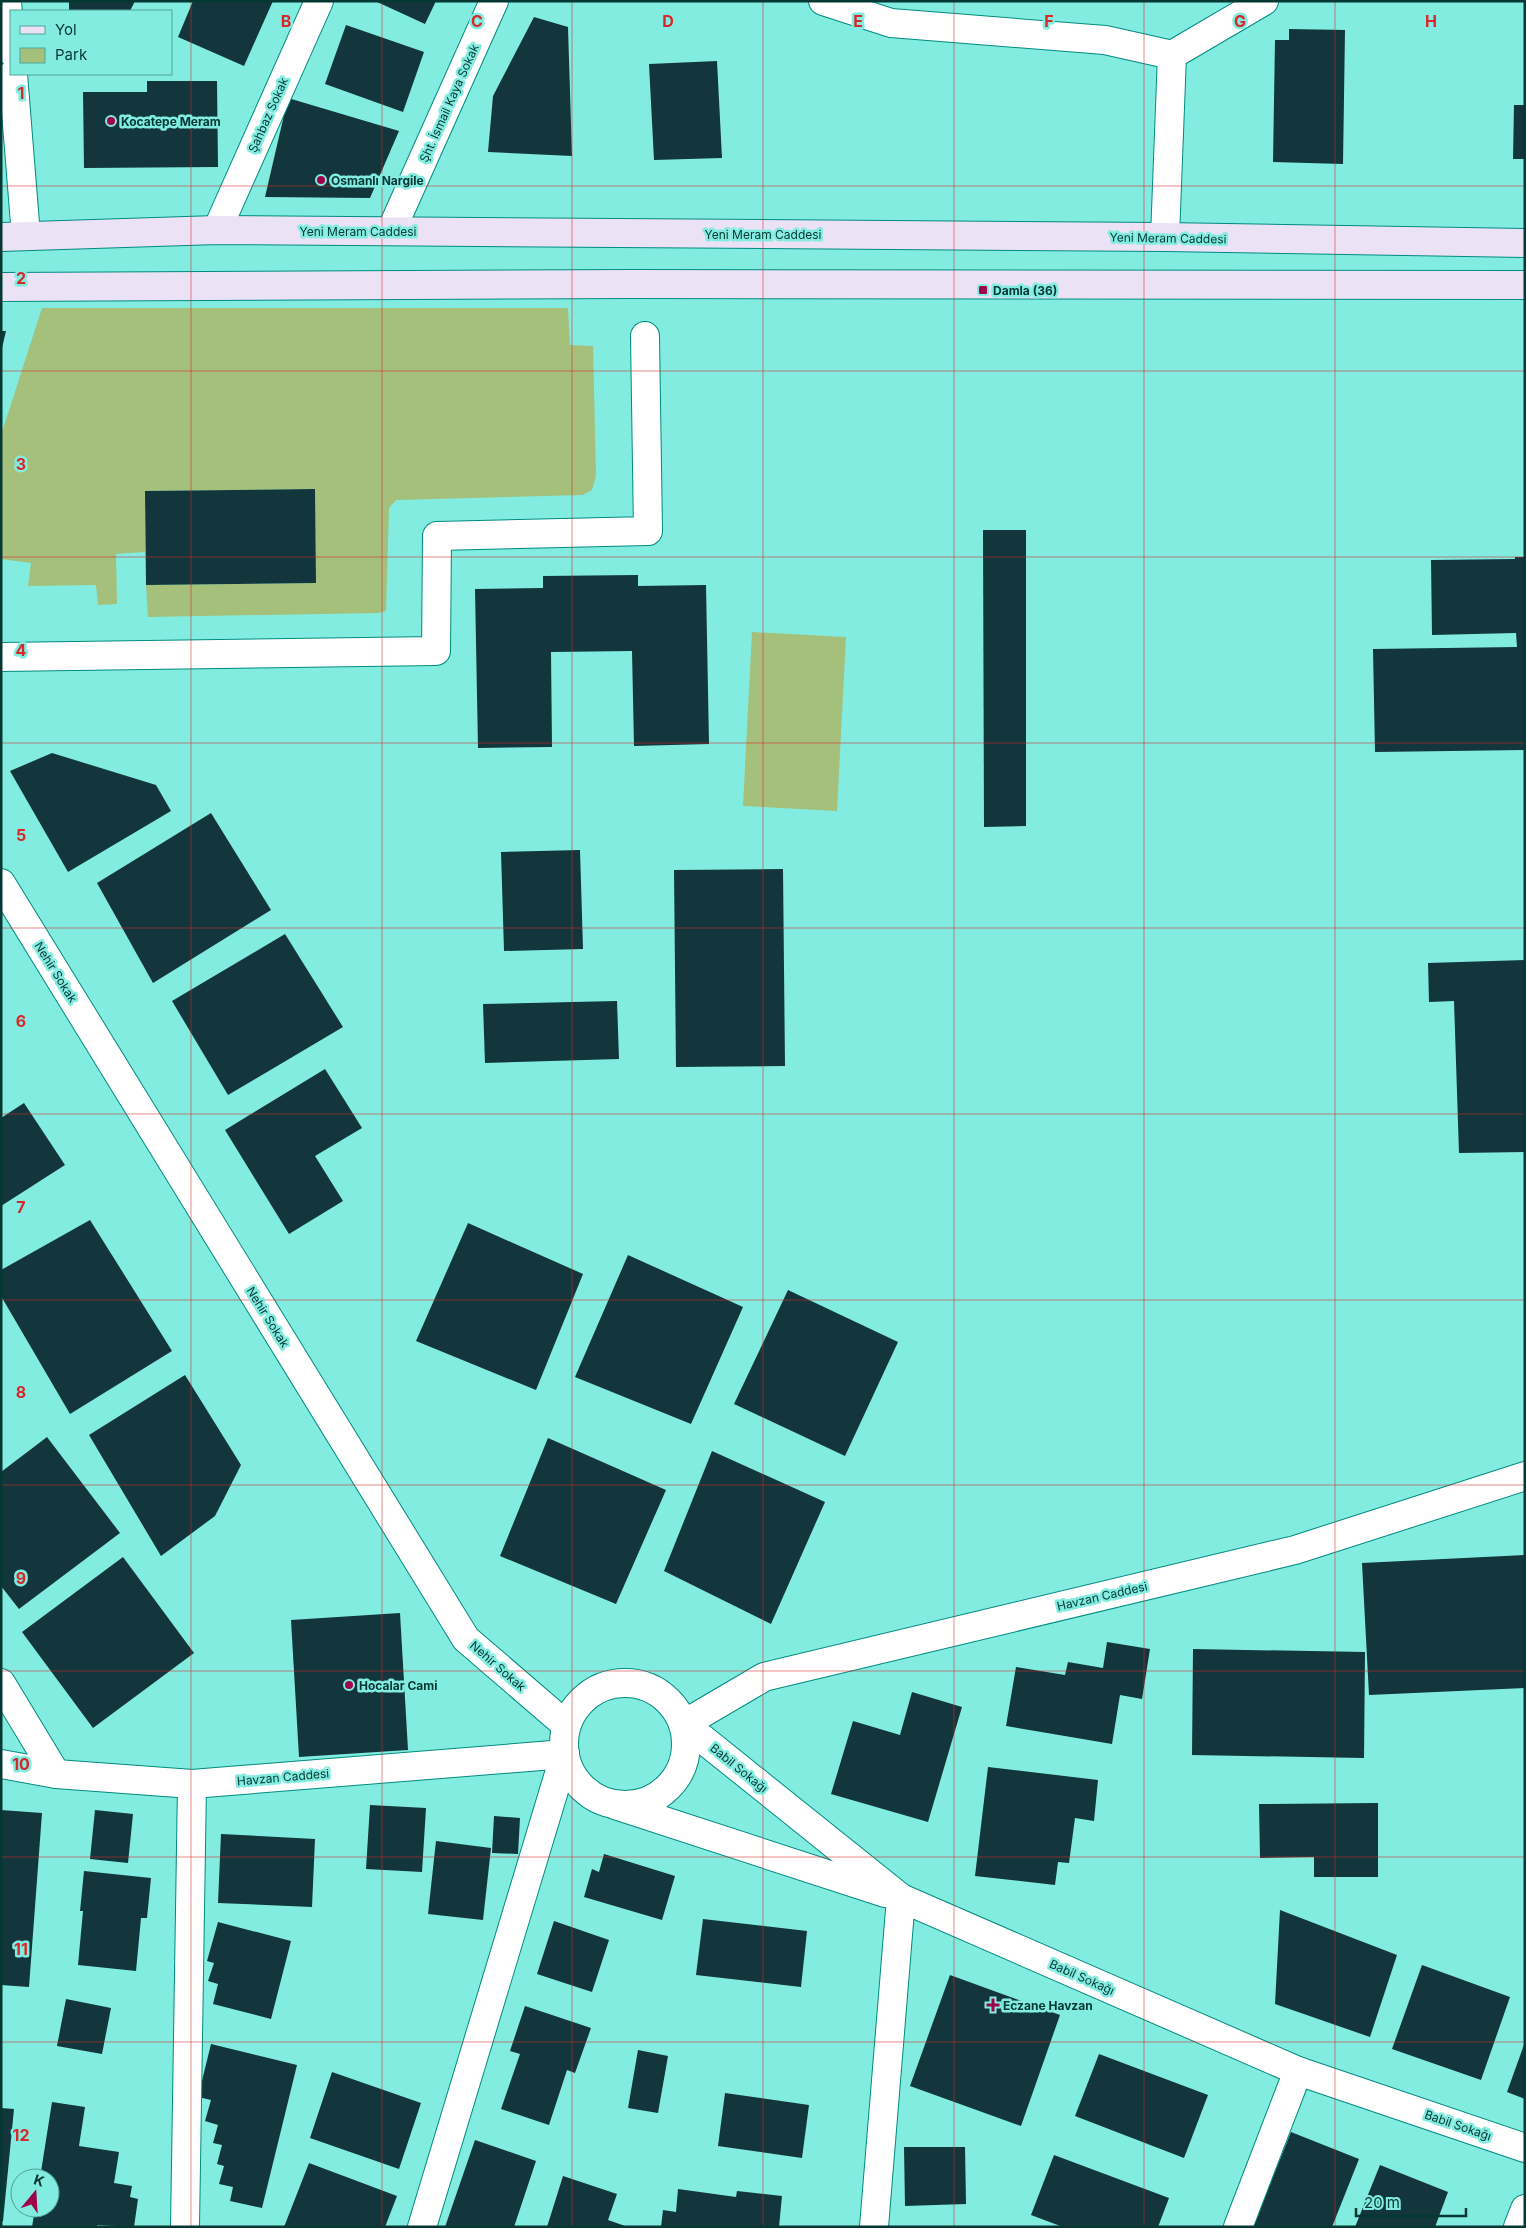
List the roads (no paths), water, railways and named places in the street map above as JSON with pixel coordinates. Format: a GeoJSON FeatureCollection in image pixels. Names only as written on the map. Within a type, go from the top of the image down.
{"type":"FeatureCollection","features":[{"type":"Feature","properties":{"kind":"main road","name":"Yeni Meram Caddesi"},"geometry":{"type":"LineString","coordinates":[[13,236],[217,230],[1165,237],[1525,243]]}},
{"type":"Feature","properties":{"kind":"main road"},"geometry":{"type":"LineString","coordinates":[[1,287],[623,284],[1525,285]]}},
{"type":"Feature","properties":{"kind":"street"},"geometry":{"type":"LineString","coordinates":[[7,1],[10,38]]}},
{"type":"Feature","properties":{"kind":"street","name":"Şahbaz Sokak"},"geometry":{"type":"LineString","coordinates":[[217,230],[319,1]]}},
{"type":"Feature","properties":{"kind":"street","name":"Şht. İsmail Kaya Sokak"},"geometry":{"type":"LineString","coordinates":[[391,231],[494,1]]}},
{"type":"Feature","properties":{"kind":"street"},"geometry":{"type":"LineString","coordinates":[[823,1],[891,23],[1105,40],[1172,55],[1264,1]]}},
{"type":"Feature","properties":{"kind":"street"},"geometry":{"type":"LineString","coordinates":[[1165,237],[1172,55]]}},
{"type":"Feature","properties":{"kind":"street"},"geometry":{"type":"LineString","coordinates":[[13,75],[13,236]]}},
{"type":"Feature","properties":{"kind":"street"},"geometry":{"type":"LineString","coordinates":[[1,657],[436,651],[437,536],[648,531],[645,336]]}},
{"type":"Feature","properties":{"kind":"street","name":"Nehir Sokak"},"geometry":{"type":"LineString","coordinates":[[1,883],[466,1639],[566,1725]]}},
{"type":"Feature","properties":{"kind":"street","name":"Havzan Caddesi"},"geometry":{"type":"LineString","coordinates":[[684,1724],[764,1677],[1295,1550],[1525,1476]]}},
{"type":"Feature","properties":{"kind":"street"},"geometry":{"type":"LineString","coordinates":[[1,1683],[56,1774]]}},
{"type":"Feature","properties":{"kind":"street"},"geometry":{"type":"LineString","coordinates":[[615,1806],[636,1805],[656,1798],[673,1784],[683,1766],[688,1746],[684,1724],[675,1707],[661,1694],[644,1685],[625,1683],[606,1686],[589,1694],[575,1708],[566,1725],[564,1746],[568,1766],[578,1785],[595,1798],[615,1806],[901,1898],[874,2227]]}},
{"type":"Feature","properties":{"kind":"street","name":"Babil Sokağı"},"geometry":{"type":"LineString","coordinates":[[684,1724],[901,1898],[1298,2071],[1525,2148]]}},
{"type":"Feature","properties":{"kind":"street"},"geometry":{"type":"LineString","coordinates":[[422,2227],[565,1754]]}},
{"type":"Feature","properties":{"kind":"street","name":"Havzan Caddesi"},"geometry":{"type":"LineString","coordinates":[[1,1764],[56,1774],[192,1784],[565,1754]]}},
{"type":"Feature","properties":{"kind":"street"},"geometry":{"type":"LineString","coordinates":[[185,2227],[192,1784]]}},
{"type":"Feature","properties":{"kind":"street"},"geometry":{"type":"LineString","coordinates":[[1238,2227],[1298,2071]]}},
{"type":"Feature","properties":{"kind":"street"},"geometry":{"type":"LineString","coordinates":[[1518,2227],[1525,2209]]}},
{"type":"Feature","properties":{"kind":"place","name":"Kocatepe Meram"},"geometry":{"type":"Point","coordinates":[111,121]}},
{"type":"Feature","properties":{"kind":"place","name":"Osmanlı Nargile"},"geometry":{"type":"Point","coordinates":[321,180]}},
{"type":"Feature","properties":{"kind":"place","name":"Damla (36)"},"geometry":{"type":"Point","coordinates":[983,290]}},
{"type":"Feature","properties":{"kind":"place","name":"Hocalar Cami"},"geometry":{"type":"Point","coordinates":[349,1685]}},
{"type":"Feature","properties":{"kind":"place","name":"Eczane Havzan"},"geometry":{"type":"Point","coordinates":[993,2005]}}]}
